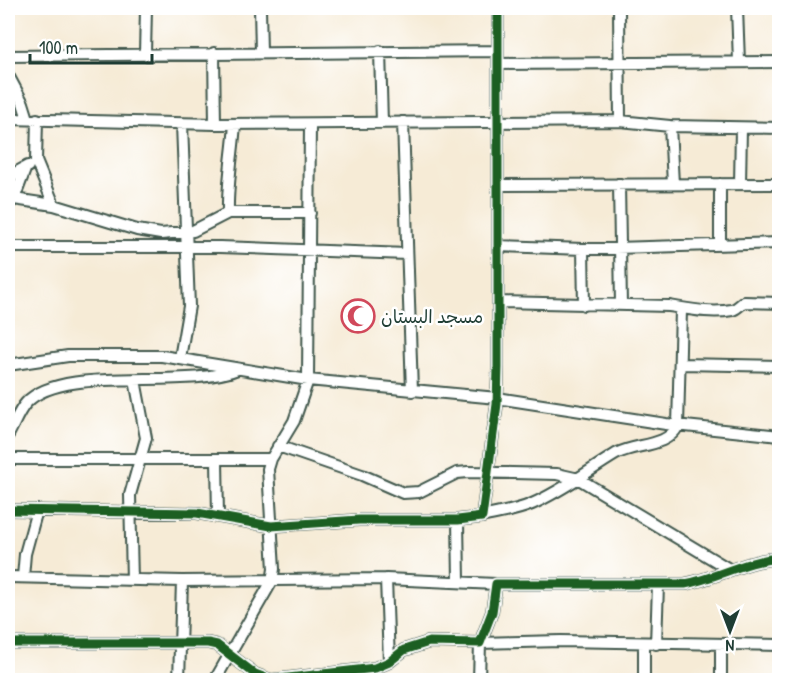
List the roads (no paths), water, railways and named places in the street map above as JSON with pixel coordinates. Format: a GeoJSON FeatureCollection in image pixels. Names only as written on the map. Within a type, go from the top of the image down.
{"type":"FeatureCollection","features":[{"type":"Feature","properties":{"kind":"street"},"geometry":{"type":"LineString","coordinates":[[145,54],[146,8]]}},
{"type":"Feature","properties":{"kind":"street"},"geometry":{"type":"LineString","coordinates":[[260,8],[261,52]]}},
{"type":"Feature","properties":{"kind":"street"},"geometry":{"type":"LineString","coordinates":[[482,517],[497,398],[498,8]]}},
{"type":"Feature","properties":{"kind":"street"},"geometry":{"type":"LineString","coordinates":[[620,8],[620,121]]}},
{"type":"Feature","properties":{"kind":"street"},"geometry":{"type":"LineString","coordinates":[[737,8],[739,62]]}},
{"type":"Feature","properties":{"kind":"street"},"geometry":{"type":"LineString","coordinates":[[380,51],[382,123]]}},
{"type":"Feature","properties":{"kind":"street"},"geometry":{"type":"LineString","coordinates":[[8,56],[498,51]]}},
{"type":"Feature","properties":{"kind":"street"},"geometry":{"type":"LineString","coordinates":[[214,53],[215,124]]}},
{"type":"Feature","properties":{"kind":"street"},"geometry":{"type":"LineString","coordinates":[[499,64],[780,62]]}},
{"type":"Feature","properties":{"kind":"street"},"geometry":{"type":"LineString","coordinates":[[8,75],[32,119],[31,164],[11,202],[54,205],[137,230],[161,234],[186,232],[228,213],[310,213]]}},
{"type":"Feature","properties":{"kind":"street"},"geometry":{"type":"LineString","coordinates":[[8,119],[182,124],[620,121],[670,126],[780,128]]}},
{"type":"Feature","properties":{"kind":"street"},"geometry":{"type":"LineString","coordinates":[[403,122],[412,391]]}},
{"type":"Feature","properties":{"kind":"street"},"geometry":{"type":"LineString","coordinates":[[180,358],[189,312],[182,124]]}},
{"type":"Feature","properties":{"kind":"street"},"geometry":{"type":"LineString","coordinates":[[228,213],[228,184],[233,157],[235,124]]}},
{"type":"Feature","properties":{"kind":"street"},"geometry":{"type":"LineString","coordinates":[[215,681],[272,581],[274,569],[268,469],[278,446],[294,421],[308,380],[310,124]]}},
{"type":"Feature","properties":{"kind":"street"},"geometry":{"type":"LineString","coordinates":[[670,126],[673,184]]}},
{"type":"Feature","properties":{"kind":"street"},"geometry":{"type":"LineString","coordinates":[[740,184],[741,128]]}},
{"type":"Feature","properties":{"kind":"street"},"geometry":{"type":"LineString","coordinates":[[8,177],[31,164]]}},
{"type":"Feature","properties":{"kind":"street"},"geometry":{"type":"LineString","coordinates":[[31,164],[54,205]]}},
{"type":"Feature","properties":{"kind":"street"},"geometry":{"type":"LineString","coordinates":[[619,184],[621,305]]}},
{"type":"Feature","properties":{"kind":"street"},"geometry":{"type":"LineString","coordinates":[[720,184],[720,245]]}},
{"type":"Feature","properties":{"kind":"street"},"geometry":{"type":"LineString","coordinates":[[499,185],[780,184]]}},
{"type":"Feature","properties":{"kind":"street"},"geometry":{"type":"LineString","coordinates":[[498,246],[583,249],[780,243]]}},
{"type":"Feature","properties":{"kind":"street"},"geometry":{"type":"LineString","coordinates":[[8,247],[187,247],[407,254]]}},
{"type":"Feature","properties":{"kind":"street"},"geometry":{"type":"LineString","coordinates":[[583,249],[584,305]]}},
{"type":"Feature","properties":{"kind":"street"},"geometry":{"type":"LineString","coordinates":[[498,302],[672,306],[681,310],[733,310],[744,302],[780,303]]}},
{"type":"Feature","properties":{"kind":"street"},"geometry":{"type":"LineString","coordinates":[[8,510],[176,512],[218,516],[271,526],[359,520],[458,520],[482,517],[531,504],[579,479],[616,454],[669,437],[678,426],[681,310]]}},
{"type":"Feature","properties":{"kind":"street"},"geometry":{"type":"LineString","coordinates":[[8,365],[49,357],[88,355],[180,358],[308,380],[497,398],[678,426],[780,436]]}},
{"type":"Feature","properties":{"kind":"street"},"geometry":{"type":"LineString","coordinates":[[681,364],[780,366]]}},
{"type":"Feature","properties":{"kind":"street"},"geometry":{"type":"LineString","coordinates":[[8,435],[26,403],[41,392],[79,383],[206,378],[238,369]]}},
{"type":"Feature","properties":{"kind":"street"},"geometry":{"type":"LineString","coordinates":[[132,580],[131,488],[142,459],[145,432],[135,380]]}},
{"type":"Feature","properties":{"kind":"street"},"geometry":{"type":"LineString","coordinates":[[278,446],[362,475],[403,493],[423,490],[457,473],[556,474],[579,479],[729,569]]}},
{"type":"Feature","properties":{"kind":"street"},"geometry":{"type":"LineString","coordinates":[[8,459],[271,459]]}},
{"type":"Feature","properties":{"kind":"street"},"geometry":{"type":"LineString","coordinates":[[217,460],[218,516]]}},
{"type":"Feature","properties":{"kind":"street"},"geometry":{"type":"LineString","coordinates":[[23,577],[25,554],[37,510]]}},
{"type":"Feature","properties":{"kind":"street"},"geometry":{"type":"LineString","coordinates":[[458,520],[459,581]]}},
{"type":"Feature","properties":{"kind":"street"},"geometry":{"type":"LineString","coordinates":[[8,577],[182,581],[386,579],[496,584],[658,585],[697,582],[729,569],[766,559],[780,558]]}},
{"type":"Feature","properties":{"kind":"street"},"geometry":{"type":"LineString","coordinates":[[766,559],[780,563]]}},
{"type":"Feature","properties":{"kind":"street"},"geometry":{"type":"LineString","coordinates":[[386,579],[388,662]]}},
{"type":"Feature","properties":{"kind":"street"},"geometry":{"type":"LineString","coordinates":[[178,681],[182,581]]}},
{"type":"Feature","properties":{"kind":"street"},"geometry":{"type":"LineString","coordinates":[[478,681],[480,643],[492,612],[496,584]]}},
{"type":"Feature","properties":{"kind":"street"},"geometry":{"type":"LineString","coordinates":[[656,644],[658,585]]}},
{"type":"Feature","properties":{"kind":"street"},"geometry":{"type":"LineString","coordinates":[[8,643],[178,642],[214,644],[268,680],[319,677],[375,668],[416,645],[452,641],[780,645]]}},
{"type":"Feature","properties":{"kind":"street"},"geometry":{"type":"LineString","coordinates":[[644,644],[644,681]]}},
{"type":"Feature","properties":{"kind":"street"},"geometry":{"type":"LineString","coordinates":[[722,645],[722,681]]}},
{"type":"Feature","properties":{"kind":"place","name":"مسجد البستان"},"geometry":{"type":"Point","coordinates":[358,316]}}]}
